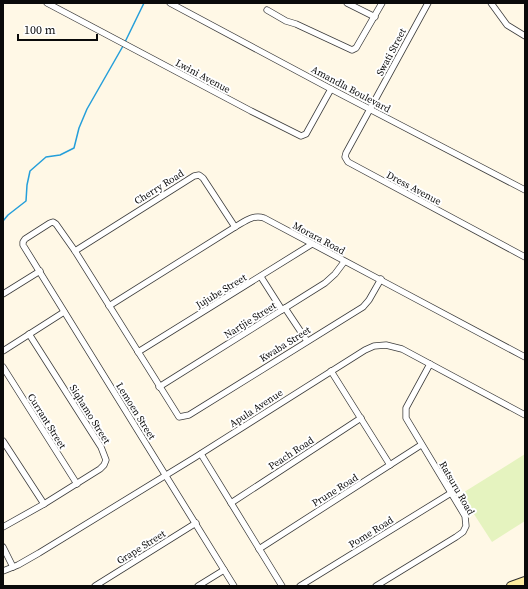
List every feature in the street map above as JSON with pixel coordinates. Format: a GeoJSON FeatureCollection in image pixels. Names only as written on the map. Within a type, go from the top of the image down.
{"type":"FeatureCollection","features":[{"type":"Feature","properties":{"kind":"street","name":"Lwini Avenue"},"geometry":{"type":"LineString","coordinates":[[47,3],[120,43],[301,136],[306,134],[331,90]]}},
{"type":"Feature","properties":{"kind":"street","name":"Amandla Boulevard"},"geometry":{"type":"LineString","coordinates":[[170,3],[331,90],[525,190]]}},
{"type":"Feature","properties":{"kind":"street"},"geometry":{"type":"LineString","coordinates":[[347,3],[375,17]]}},
{"type":"Feature","properties":{"kind":"street"},"geometry":{"type":"LineString","coordinates":[[267,10],[286,21],[296,24],[352,50],[356,48],[382,3]]}},
{"type":"Feature","properties":{"kind":"street","name":"Swati Street"},"geometry":{"type":"LineString","coordinates":[[370,110],[428,3]]}},
{"type":"Feature","properties":{"kind":"street"},"geometry":{"type":"LineString","coordinates":[[492,4],[507,25],[525,36]]}},
{"type":"Feature","properties":{"kind":"street","name":"Dress Avenue"},"geometry":{"type":"LineString","coordinates":[[370,110],[346,153],[345,157],[347,161],[525,257]]}},
{"type":"Feature","properties":{"kind":"street","name":"Cherry Road"},"geometry":{"type":"LineString","coordinates":[[74,251],[194,176],[198,175],[203,178],[235,227]]}},
{"type":"Feature","properties":{"kind":"street","name":"Morara Road"},"geometry":{"type":"LineString","coordinates":[[109,306],[235,227],[252,218],[260,217],[344,262],[381,279],[525,357]]}},
{"type":"Feature","properties":{"kind":"street","name":"Lemoen Street"},"geometry":{"type":"LineString","coordinates":[[74,251],[56,224],[53,222],[37,231],[23,242],[23,245],[64,312],[234,586]]}},
{"type":"Feature","properties":{"kind":"street","name":"Jujube Street"},"geometry":{"type":"LineString","coordinates":[[138,352],[312,244]]}},
{"type":"Feature","properties":{"kind":"street"},"geometry":{"type":"LineString","coordinates":[[74,251],[159,387]]}},
{"type":"Feature","properties":{"kind":"street","name":"Nartjie Street"},"geometry":{"type":"LineString","coordinates":[[159,387],[332,278],[344,262]]}},
{"type":"Feature","properties":{"kind":"street"},"geometry":{"type":"LineString","coordinates":[[3,294],[40,271]]}},
{"type":"Feature","properties":{"kind":"street"},"geometry":{"type":"LineString","coordinates":[[261,277],[306,342]]}},
{"type":"Feature","properties":{"kind":"street","name":"Kwaba Street"},"geometry":{"type":"LineString","coordinates":[[159,387],[176,415],[179,417],[189,415],[366,305],[381,279]]}},
{"type":"Feature","properties":{"kind":"street"},"geometry":{"type":"LineString","coordinates":[[3,351],[64,312]]}},
{"type":"Feature","properties":{"kind":"street","name":"Siqhamo Street"},"geometry":{"type":"LineString","coordinates":[[3,527],[44,504],[103,467],[106,462],[106,457],[29,334]]}},
{"type":"Feature","properties":{"kind":"street","name":"Apula Avenue"},"geometry":{"type":"LineString","coordinates":[[3,571],[13,568],[39,553],[365,350],[382,345],[389,345],[402,349],[525,415]]}},
{"type":"Feature","properties":{"kind":"street","name":"Ratsuru Road"},"geometry":{"type":"LineString","coordinates":[[376,586],[463,532],[466,526],[466,519],[408,422],[405,413],[408,403],[430,364]]}},
{"type":"Feature","properties":{"kind":"street","name":"Currant Street"},"geometry":{"type":"LineString","coordinates":[[3,367],[76,484]]}},
{"type":"Feature","properties":{"kind":"street"},"geometry":{"type":"LineString","coordinates":[[331,371],[390,466]]}},
{"type":"Feature","properties":{"kind":"street","name":"Peach Road"},"geometry":{"type":"LineString","coordinates":[[231,503],[361,418]]}},
{"type":"Feature","properties":{"kind":"street"},"geometry":{"type":"LineString","coordinates":[[3,441],[44,504]]}},
{"type":"Feature","properties":{"kind":"street","name":"Prune Road"},"geometry":{"type":"LineString","coordinates":[[259,549],[422,445]]}},
{"type":"Feature","properties":{"kind":"street"},"geometry":{"type":"LineString","coordinates":[[200,454],[282,586]]}},
{"type":"Feature","properties":{"kind":"street","name":"Pome Road"},"geometry":{"type":"LineString","coordinates":[[300,586],[451,493]]}},
{"type":"Feature","properties":{"kind":"street","name":"Grape Street"},"geometry":{"type":"LineString","coordinates":[[95,586],[196,523]]}},
{"type":"Feature","properties":{"kind":"street"},"geometry":{"type":"LineString","coordinates":[[3,547],[13,568]]}},
{"type":"Feature","properties":{"kind":"street"},"geometry":{"type":"LineString","coordinates":[[198,586],[224,570]]}},
{"type":"Feature","properties":{"kind":"street"},"geometry":{"type":"LineString","coordinates":[[511,586],[525,581]]}},
{"type":"Feature","properties":{"kind":"green space"},"geometry":{"type":"Polygon","coordinates":[[[525,454],[525,521],[492,542],[461,494],[525,454]]]}},
{"type":"Feature","properties":{"kind":"waterway"},"geometry":{"type":"LineString","coordinates":[[125,42],[144,3]]}},
{"type":"Feature","properties":{"kind":"waterway"},"geometry":{"type":"LineString","coordinates":[[3,221],[8,215],[26,201],[30,171],[46,157],[60,155],[74,148],[79,128],[87,109],[123,46]]}}]}
